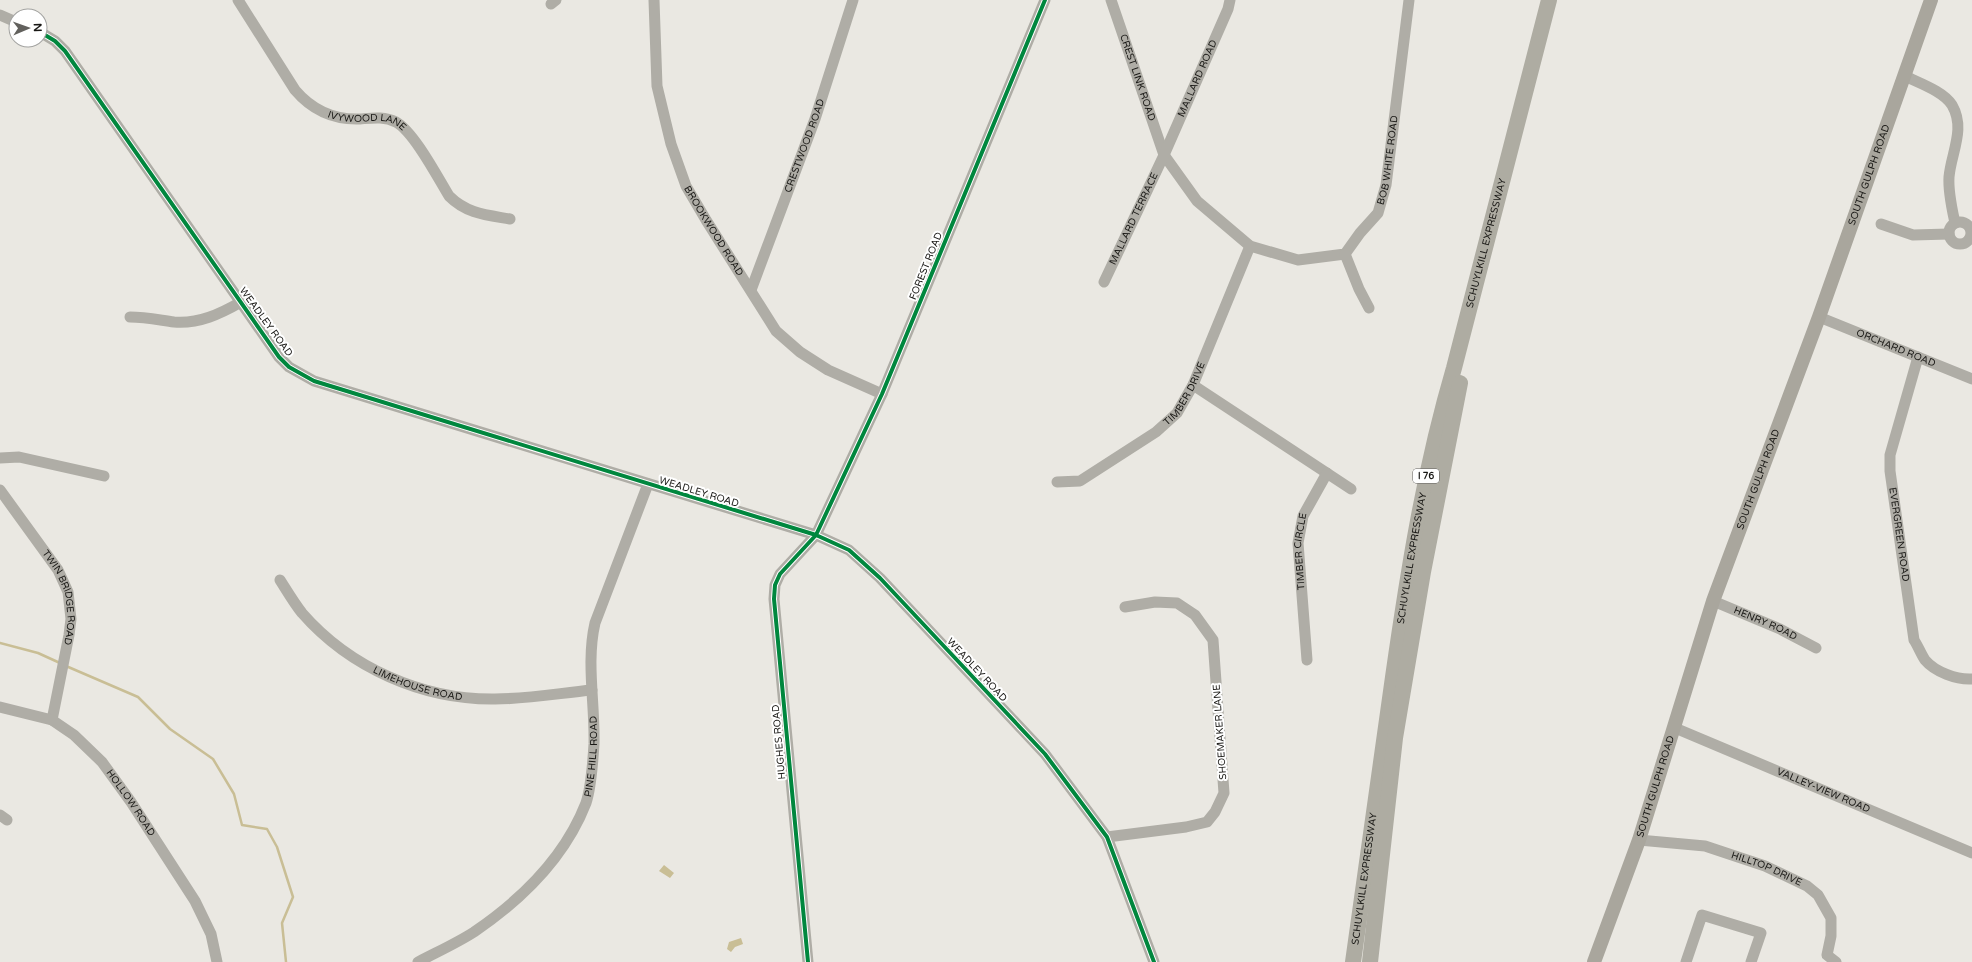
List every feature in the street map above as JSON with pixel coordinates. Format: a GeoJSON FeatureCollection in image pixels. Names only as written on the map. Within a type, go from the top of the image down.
{"type":"FeatureCollection","features":[{"type":"Feature","properties":{"kind":"highway","name":"SCHUYLKILL EXPRESSWAY"},"geometry":{"type":"LineString","coordinates":[[1353,962],[1409,562],[1421,500],[1439,420],[1454,368],[1549,0]]}},
{"type":"Feature","properties":{"kind":"highway","name":"SCHUYLKILL EXPRESSWAY"},"geometry":{"type":"LineString","coordinates":[[1370,962],[1395,738],[1422,572],[1458,389],[1559,0]]}},
{"type":"Feature","properties":{"kind":"main road","name":"SOUTH GULPH ROAD"},"geometry":{"type":"LineString","coordinates":[[1594,962],[1639,840],[1675,728],[1713,601],[1819,317],[1931,0]]}},
{"type":"Feature","properties":{"kind":"street","name":"IVYWOOD LANE"},"geometry":{"type":"LineString","coordinates":[[238,0],[295,90],[314,108],[339,118],[376,117],[396,122],[409,134],[449,196],[457,204],[475,214],[510,219]]}},
{"type":"Feature","properties":{"kind":"street","name":"BROOKWOOD ROAD"},"geometry":{"type":"LineString","coordinates":[[654,0],[657,86],[671,144],[686,186],[776,331],[800,352],[828,370],[882,394]]}},
{"type":"Feature","properties":{"kind":"street","name":"CRESTWOOD ROAD"},"geometry":{"type":"LineString","coordinates":[[751,290],[815,120],[854,0]]}},
{"type":"Feature","properties":{"kind":"street","name":"FOREST ROAD"},"geometry":{"type":"LineString","coordinates":[[816,536],[882,394],[1045,0]]}},
{"type":"Feature","properties":{"kind":"street","name":"CREST LINK ROAD"},"geometry":{"type":"LineString","coordinates":[[1111,0],[1164,155]]}},
{"type":"Feature","properties":{"kind":"street","name":"MALLARD ROAD"},"geometry":{"type":"LineString","coordinates":[[1164,155],[1228,9],[1230,0]]}},
{"type":"Feature","properties":{"kind":"street","name":"BOB WHITE ROAD"},"geometry":{"type":"LineString","coordinates":[[1344,254],[1378,213],[1386,185],[1409,0]]}},
{"type":"Feature","properties":{"kind":"street","name":"WEADLEY ROAD"},"geometry":{"type":"LineString","coordinates":[[48,36],[56,41],[65,51],[279,356],[295,371],[314,381],[816,536],[849,550],[880,578],[1045,754],[1107,837],[1154,962]]}},
{"type":"Feature","properties":{"kind":"street"},"geometry":{"type":"LineString","coordinates":[[1905,76],[1940,94],[1952,105],[1957,122],[1958,134],[1949,177],[1952,211],[1955,223]]}},
{"type":"Feature","properties":{"kind":"street"},"geometry":{"type":"LineString","coordinates":[[1164,155],[1197,201],[1250,246],[1298,260],[1344,254],[1369,308]]}},
{"type":"Feature","properties":{"kind":"street","name":"MALLARD TERRACE"},"geometry":{"type":"LineString","coordinates":[[1104,282],[1164,155]]}},
{"type":"Feature","properties":{"kind":"street"},"geometry":{"type":"LineString","coordinates":[[1955,223],[1966,223],[1970,229],[1970,236],[1965,242],[1959,243],[1953,240],[1950,234],[1950,228],[1955,223]]}},
{"type":"Feature","properties":{"kind":"street"},"geometry":{"type":"LineString","coordinates":[[1881,224],[1913,235],[1950,234]]}},
{"type":"Feature","properties":{"kind":"street","name":"TIMBER DRIVE"},"geometry":{"type":"LineString","coordinates":[[1057,482],[1080,481],[1156,432],[1177,413],[1193,385],[1250,246]]}},
{"type":"Feature","properties":{"kind":"street"},"geometry":{"type":"LineString","coordinates":[[130,317],[150,317],[174,322],[193,321],[221,313],[241,302]]}},
{"type":"Feature","properties":{"kind":"street","name":"ORCHARD ROAD"},"geometry":{"type":"LineString","coordinates":[[1819,317],[1972,379]]}},
{"type":"Feature","properties":{"kind":"street","name":"EVERGREEN ROAD"},"geometry":{"type":"LineString","coordinates":[[1918,357],[1890,455],[1890,471],[1914,640],[1925,660],[1937,670],[1951,676],[1972,679]]}},
{"type":"Feature","properties":{"kind":"street"},"geometry":{"type":"LineString","coordinates":[[1193,385],[1351,489]]}},
{"type":"Feature","properties":{"kind":"street"},"geometry":{"type":"LineString","coordinates":[[0,458],[10,456],[20,457],[104,476]]}},
{"type":"Feature","properties":{"kind":"street","name":"TIMBER CIRCLE"},"geometry":{"type":"LineString","coordinates":[[1307,660],[1298,543],[1303,516],[1327,473]]}},
{"type":"Feature","properties":{"kind":"street","name":"PINE HILL ROAD"},"geometry":{"type":"LineString","coordinates":[[418,962],[432,959],[474,932],[518,898],[551,863],[574,828],[586,802],[594,744],[590,643],[595,623],[648,484]]}},
{"type":"Feature","properties":{"kind":"street","name":"TWIN BRIDGE ROAD"},"geometry":{"type":"LineString","coordinates":[[0,490],[58,570],[68,592],[71,619],[69,635],[52,720]]}},
{"type":"Feature","properties":{"kind":"street","name":"HUGHES ROAD"},"geometry":{"type":"LineString","coordinates":[[808,962],[774,599],[775,585],[780,574],[816,536]]}},
{"type":"Feature","properties":{"kind":"street","name":"LIMEHOUSE ROAD"},"geometry":{"type":"LineString","coordinates":[[280,580],[303,613],[338,645],[359,660],[403,682],[449,696],[495,699],[523,698],[592,690]]}},
{"type":"Feature","properties":{"kind":"street","name":"HENRY ROAD"},"geometry":{"type":"LineString","coordinates":[[1713,601],[1780,629],[1816,648]]}},
{"type":"Feature","properties":{"kind":"street","name":"SHOEMAKER LANE"},"geometry":{"type":"LineString","coordinates":[[1107,837],[1207,822],[1215,812],[1224,793],[1213,640],[1195,615],[1177,603],[1155,602],[1125,608]]}},
{"type":"Feature","properties":{"kind":"street","name":"HOLLOW ROAD"},"geometry":{"type":"LineString","coordinates":[[0,707],[52,720],[74,734],[102,762],[131,802],[195,901],[211,934],[217,962]]}},
{"type":"Feature","properties":{"kind":"street","name":"VALLEY-VIEW ROAD"},"geometry":{"type":"LineString","coordinates":[[1675,728],[1972,852]]}},
{"type":"Feature","properties":{"kind":"street","name":"HILLTOP DRIVE"},"geometry":{"type":"LineString","coordinates":[[1639,840],[1705,846],[1765,866],[1807,886],[1818,895],[1831,918],[1831,936],[1826,958],[1836,962]]}},
{"type":"Feature","properties":{"kind":"street"},"geometry":{"type":"LineString","coordinates":[[1686,962],[1702,915],[1761,933],[1750,962]]}},
{"type":"Feature","properties":{"kind":"shaded area"},"geometry":{"type":"Polygon","coordinates":[[[664,865],[674,873],[670,878],[659,871],[664,865]]]}},
{"type":"Feature","properties":{"kind":"shaded area"},"geometry":{"type":"Polygon","coordinates":[[[741,938],[743,944],[735,947],[731,952],[727,949],[729,942],[741,938]]]}},
{"type":"Feature","properties":{"kind":"waterway"},"geometry":{"type":"LineString","coordinates":[[0,643],[38,653],[60,663]]}},
{"type":"Feature","properties":{"kind":"waterway"},"geometry":{"type":"LineString","coordinates":[[66,666],[138,697],[170,729],[213,759],[234,794],[242,825],[267,829],[277,847],[293,897],[282,923],[286,962]]}},
{"type":"Feature","properties":{"kind":"cycle path"},"geometry":{"type":"LineString","coordinates":[[808,962],[774,599],[775,585],[780,574],[816,535],[882,394],[1045,0]]}},
{"type":"Feature","properties":{"kind":"cycle path"},"geometry":{"type":"LineString","coordinates":[[48,37],[55,41],[65,51],[279,357],[289,367],[314,381],[816,535],[849,550],[880,578],[1045,754],[1107,837],[1154,962]]}}]}
